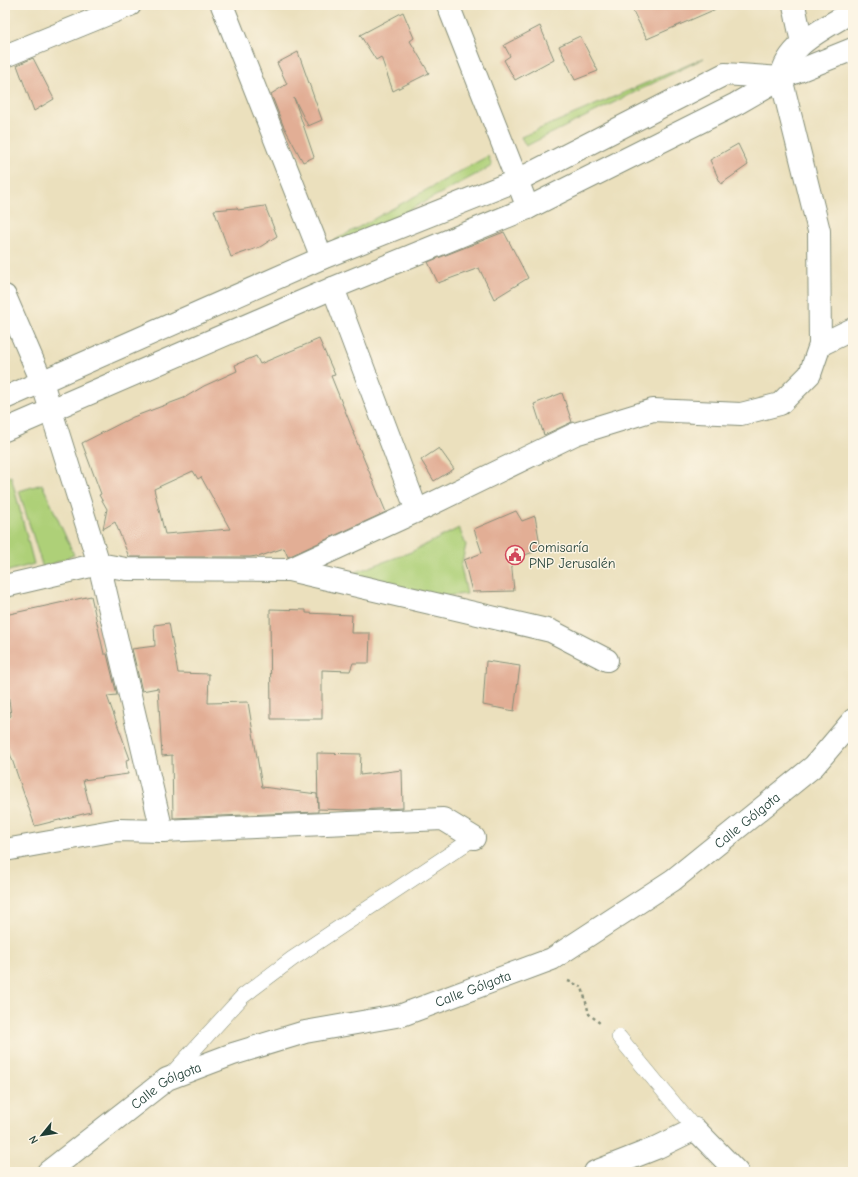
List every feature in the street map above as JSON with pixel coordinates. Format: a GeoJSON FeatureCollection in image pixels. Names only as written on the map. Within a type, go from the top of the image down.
{"type":"FeatureCollection","features":[{"type":"Feature","properties":{"kind":"street"},"geometry":{"type":"LineString","coordinates":[[5,56],[130,5]]}},
{"type":"Feature","properties":{"kind":"street"},"geometry":{"type":"LineString","coordinates":[[222,5],[322,258]]}},
{"type":"Feature","properties":{"kind":"street"},"geometry":{"type":"LineString","coordinates":[[448,5],[528,208]]}},
{"type":"Feature","properties":{"kind":"street"},"geometry":{"type":"LineString","coordinates":[[794,5],[802,43]]}},
{"type":"Feature","properties":{"kind":"street"},"geometry":{"type":"LineString","coordinates":[[289,570],[418,511],[575,434],[653,410],[742,414],[780,404],[810,374],[820,346],[819,231],[781,78],[783,68],[788,59],[802,43],[853,11]]}},
{"type":"Feature","properties":{"kind":"street"},"geometry":{"type":"LineString","coordinates":[[5,430],[50,412],[333,288],[528,208],[736,104],[781,78],[853,49]]}},
{"type":"Feature","properties":{"kind":"street"},"geometry":{"type":"LineString","coordinates":[[5,398],[322,258],[518,180],[725,74],[781,78]]}},
{"type":"Feature","properties":{"kind":"street"},"geometry":{"type":"LineString","coordinates":[[333,288],[418,511]]}},
{"type":"Feature","properties":{"kind":"street"},"geometry":{"type":"LineString","coordinates":[[5,296],[42,382],[50,412],[99,564],[162,831]]}},
{"type":"Feature","properties":{"kind":"street"},"geometry":{"type":"LineString","coordinates":[[820,346],[853,329]]}},
{"type":"Feature","properties":{"kind":"street"},"geometry":{"type":"LineString","coordinates":[[5,586],[99,564],[126,569],[289,570],[551,631],[608,660]]}},
{"type":"Feature","properties":{"kind":"street","name":"Calle Gólgota"},"geometry":{"type":"LineString","coordinates":[[48,1172],[167,1080],[233,1054],[305,1032],[402,1015],[552,959],[673,880],[814,766],[853,720]]}},
{"type":"Feature","properties":{"kind":"street"},"geometry":{"type":"LineString","coordinates":[[5,850],[117,830],[162,831],[443,819],[474,838]]}},
{"type":"Feature","properties":{"kind":"street"},"geometry":{"type":"LineString","coordinates":[[595,1172],[656,1148],[696,1129],[737,1172]]}},
{"type":"Feature","properties":{"kind":"lane"},"geometry":{"type":"LineString","coordinates":[[167,1080],[243,996],[292,959],[474,838]]}},
{"type":"Feature","properties":{"kind":"lane"},"geometry":{"type":"LineString","coordinates":[[620,1037],[696,1129]]}},
{"type":"Feature","properties":{"kind":"path"},"geometry":{"type":"LineString","coordinates":[[552,959],[563,978],[582,987],[589,1014],[620,1037]]}},
{"type":"Feature","properties":{"kind":"green space"},"geometry":{"type":"Polygon","coordinates":[[[704,58],[526,146],[521,137],[704,58]]]}},
{"type":"Feature","properties":{"kind":"green space"},"geometry":{"type":"Polygon","coordinates":[[[488,156],[492,166],[334,250],[58,376],[330,243],[488,156]]]}},
{"type":"Feature","properties":{"kind":"green space"},"geometry":{"type":"Polygon","coordinates":[[[11,476],[34,564],[5,572],[5,478],[11,476]]]}},
{"type":"Feature","properties":{"kind":"green space"},"geometry":{"type":"Polygon","coordinates":[[[42,484],[74,555],[43,568],[19,491],[42,484]]]}},
{"type":"Feature","properties":{"kind":"green space"},"geometry":{"type":"Polygon","coordinates":[[[459,528],[466,545],[461,567],[467,594],[444,596],[345,576],[411,552],[459,528]]]}},
{"type":"Feature","properties":{"kind":"building"},"geometry":{"type":"Polygon","coordinates":[[[630,5],[725,5],[647,39],[630,5]]]}},
{"type":"Feature","properties":{"kind":"building"},"geometry":{"type":"Polygon","coordinates":[[[403,12],[414,38],[410,41],[429,73],[393,91],[381,57],[376,60],[360,35],[403,12]]]}},
{"type":"Feature","properties":{"kind":"building"},"geometry":{"type":"Polygon","coordinates":[[[540,26],[554,59],[515,80],[504,60],[510,56],[504,45],[540,26]]]}},
{"type":"Feature","properties":{"kind":"building"},"geometry":{"type":"Polygon","coordinates":[[[580,36],[598,71],[575,80],[559,46],[580,36]]]}},
{"type":"Feature","properties":{"kind":"building"},"geometry":{"type":"Polygon","coordinates":[[[298,52],[322,120],[308,126],[294,98],[314,157],[303,162],[283,125],[271,94],[287,84],[277,63],[298,52]]]}},
{"type":"Feature","properties":{"kind":"building"},"geometry":{"type":"Polygon","coordinates":[[[33,58],[54,99],[34,111],[17,65],[33,58]]]}},
{"type":"Feature","properties":{"kind":"building"},"geometry":{"type":"Polygon","coordinates":[[[738,144],[748,165],[721,184],[710,160],[738,144]]]}},
{"type":"Feature","properties":{"kind":"building"},"geometry":{"type":"Polygon","coordinates":[[[265,206],[277,236],[260,247],[231,257],[214,210],[237,208],[238,210],[265,206]]]}},
{"type":"Feature","properties":{"kind":"building"},"geometry":{"type":"Polygon","coordinates":[[[504,232],[528,278],[494,299],[479,268],[438,283],[428,262],[504,232]]]}},
{"type":"Feature","properties":{"kind":"building"},"geometry":{"type":"Polygon","coordinates":[[[319,339],[335,375],[331,376],[353,433],[386,512],[288,557],[284,548],[258,557],[129,557],[115,522],[103,529],[107,509],[99,495],[101,494],[82,443],[133,417],[184,398],[204,386],[237,371],[235,365],[256,356],[260,364],[319,339]],[[193,471],[154,489],[165,534],[230,529],[201,477],[198,479],[193,471]]]}},
{"type":"Feature","properties":{"kind":"building"},"geometry":{"type":"Polygon","coordinates":[[[562,393],[572,422],[544,435],[534,404],[562,393]]]}},
{"type":"Feature","properties":{"kind":"building"},"geometry":{"type":"Polygon","coordinates":[[[439,448],[454,469],[434,481],[421,460],[439,448]]]}},
{"type":"Feature","properties":{"kind":"building"},"geometry":{"type":"Polygon","coordinates":[[[516,511],[522,521],[535,516],[541,550],[511,559],[514,591],[472,592],[464,560],[482,553],[474,529],[516,511]]]}},
{"type":"Feature","properties":{"kind":"building"},"geometry":{"type":"Polygon","coordinates":[[[91,596],[104,654],[107,654],[117,695],[107,696],[130,759],[126,760],[128,774],[83,780],[91,812],[35,826],[5,739],[5,719],[11,716],[5,668],[5,615],[91,596]]]}},
{"type":"Feature","properties":{"kind":"building"},"geometry":{"type":"Polygon","coordinates":[[[270,609],[306,610],[306,613],[352,615],[351,633],[370,633],[369,663],[353,663],[350,671],[322,670],[322,719],[271,719],[270,609]]]}},
{"type":"Feature","properties":{"kind":"building"},"geometry":{"type":"Polygon","coordinates":[[[169,623],[178,673],[209,674],[208,703],[248,702],[262,787],[317,794],[318,808],[317,753],[361,754],[360,775],[402,770],[403,808],[352,810],[318,809],[318,812],[173,818],[172,755],[162,756],[158,688],[142,691],[132,649],[155,646],[154,625],[169,623]]]}},
{"type":"Feature","properties":{"kind":"building"},"geometry":{"type":"Polygon","coordinates":[[[486,661],[520,666],[514,711],[483,705],[486,661]]]}},
{"type":"Feature","properties":{"kind":"place","name":"Comisaría PNP Jerusalén"},"geometry":{"type":"Point","coordinates":[515,555]}}]}
